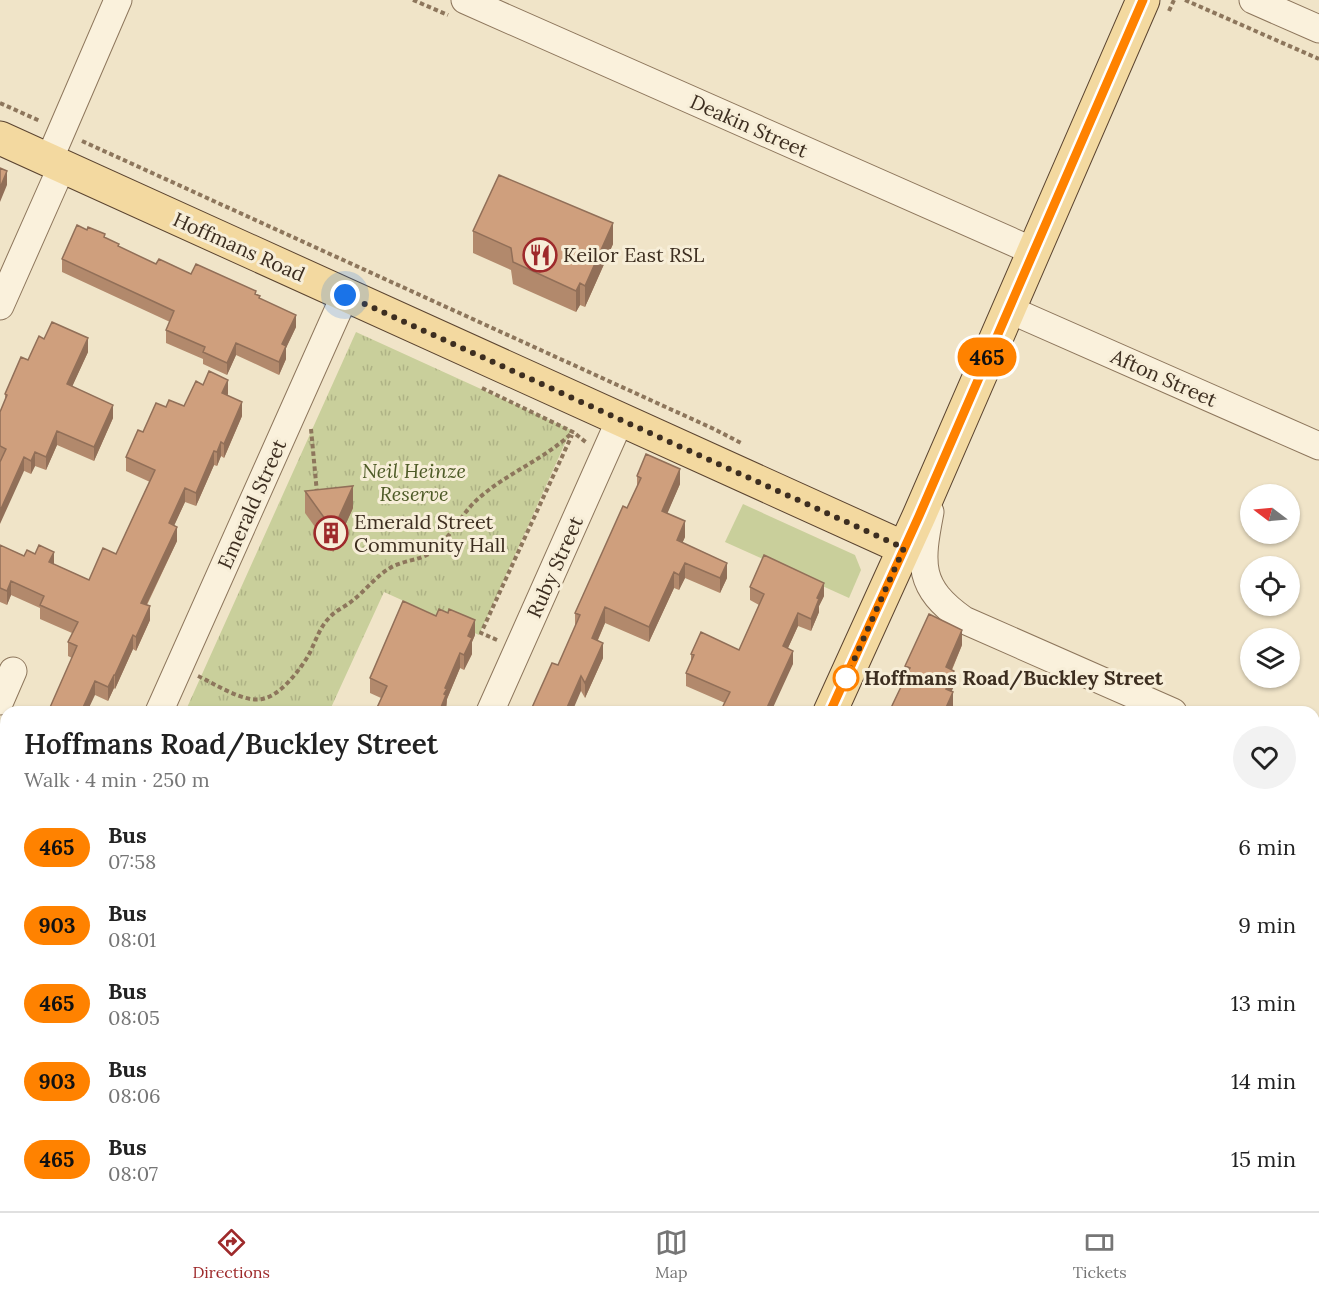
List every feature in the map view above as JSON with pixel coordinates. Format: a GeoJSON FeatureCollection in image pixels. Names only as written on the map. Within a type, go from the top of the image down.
{"type":"FeatureCollection","features":[{"type":"Feature","properties":{"kind":"main road"},"geometry":{"type":"LineString","coordinates":[[833,706],[1143,0]]}},
{"type":"Feature","properties":{"kind":"main road","name":"Hoffmans Road"},"geometry":{"type":"LineString","coordinates":[[0,138],[904,548]]}},
{"type":"Feature","properties":{"kind":"street"},"geometry":{"type":"LineString","coordinates":[[0,306],[118,0]]}},
{"type":"Feature","properties":{"kind":"street","name":"Deakin Street"},"geometry":{"type":"LineString","coordinates":[[465,0],[1033,251]]}},
{"type":"Feature","properties":{"kind":"street"},"geometry":{"type":"LineString","coordinates":[[1253,0],[1319,29]]}},
{"type":"Feature","properties":{"kind":"street","name":"Emerald Street"},"geometry":{"type":"LineString","coordinates":[[162,706],[345,295]]}},
{"type":"Feature","properties":{"kind":"street","name":"Afton Street"},"geometry":{"type":"LineString","coordinates":[[1008,309],[1319,447]]}},
{"type":"Feature","properties":{"kind":"street","name":"Ruby Street"},"geometry":{"type":"LineString","coordinates":[[493,706],[620,420]]}},
{"type":"Feature","properties":{"kind":"street"},"geometry":{"type":"LineString","coordinates":[[937,473],[923,547],[929,584],[936,597],[964,620],[1159,706]]}},
{"type":"Feature","properties":{"kind":"street"},"geometry":{"type":"LineString","coordinates":[[0,701],[13,671]]}},
{"type":"Feature","properties":{"kind":"path"},"geometry":{"type":"LineString","coordinates":[[1185,0],[1319,59]]}},
{"type":"Feature","properties":{"kind":"path"},"geometry":{"type":"LineString","coordinates":[[310,422],[317,502]]}},
{"type":"Feature","properties":{"kind":"path"},"geometry":{"type":"LineString","coordinates":[[197,676],[236,695],[250,699],[262,699],[275,693],[307,657],[331,615],[351,602],[390,568],[416,560],[431,552],[483,495],[560,444],[573,432],[481,633],[501,642]]}},
{"type":"Feature","properties":{"kind":"green space","name":"Neil Heinze Reserve"},"geometry":{"type":"Polygon","coordinates":[[[356,332],[571,430],[479,635],[384,592],[332,706],[188,706],[356,332]]]}},
{"type":"Feature","properties":{"kind":"green space"},"geometry":{"type":"Polygon","coordinates":[[[743,504],[855,555],[861,570],[849,598],[725,542],[743,504]]]}},
{"type":"Feature","properties":{"kind":"building"},"geometry":{"type":"Polygon","coordinates":[[[0,168],[7,171],[0,188],[0,168]]]}},
{"type":"Feature","properties":{"kind":"building"},"geometry":{"type":"Polygon","coordinates":[[[499,175],[613,223],[585,286],[580,283],[576,291],[513,262],[511,248],[473,231],[499,175]]]}},
{"type":"Feature","properties":{"kind":"building"},"geometry":{"type":"Polygon","coordinates":[[[77,225],[105,234],[104,237],[119,244],[118,246],[156,264],[159,259],[191,274],[196,264],[256,291],[255,294],[260,296],[259,298],[296,315],[282,344],[286,346],[279,362],[236,343],[227,363],[203,352],[205,347],[166,330],[174,311],[62,259],[77,225]]]}},
{"type":"Feature","properties":{"kind":"building"},"geometry":{"type":"Polygon","coordinates":[[[52,322],[88,338],[67,384],[113,405],[94,447],[57,431],[46,457],[35,452],[31,461],[24,457],[0,511],[0,462],[6,449],[0,446],[0,412],[21,357],[28,360],[39,336],[44,339],[52,322]]]}},
{"type":"Feature","properties":{"kind":"building"},"geometry":{"type":"Polygon","coordinates":[[[209,371],[228,380],[222,393],[242,402],[224,444],[221,442],[217,452],[214,451],[196,493],[185,488],[169,523],[177,527],[141,603],[150,606],[136,637],[133,635],[108,687],[95,681],[84,706],[51,706],[77,646],[68,642],[78,622],[40,605],[44,596],[11,581],[7,591],[0,588],[0,545],[24,556],[27,550],[35,554],[39,545],[54,552],[49,562],[89,580],[103,548],[116,554],[155,470],[126,457],[138,430],[143,432],[156,403],[166,407],[169,400],[184,406],[196,381],[203,385],[209,371]]]}},
{"type":"Feature","properties":{"kind":"building"},"geometry":{"type":"Polygon","coordinates":[[[646,454],[680,469],[662,511],[685,521],[677,540],[727,563],[720,578],[685,563],[679,575],[674,572],[649,627],[605,607],[592,638],[603,643],[585,683],[581,676],[568,706],[533,706],[552,663],[558,665],[580,615],[575,613],[623,506],[627,508],[641,478],[637,476],[646,454]]]}},
{"type":"Feature","properties":{"kind":"building"},"geometry":{"type":"Polygon","coordinates":[[[353,486],[333,530],[305,491],[353,486]]]}},
{"type":"Feature","properties":{"kind":"building"},"geometry":{"type":"Polygon","coordinates":[[[764,555],[824,583],[811,619],[798,613],[783,646],[793,651],[768,706],[723,706],[730,692],[686,673],[694,655],[691,654],[701,632],[739,650],[764,594],[750,587],[764,555]]]}},
{"type":"Feature","properties":{"kind":"building"},"geometry":{"type":"Polygon","coordinates":[[[403,601],[436,616],[439,609],[448,613],[449,609],[475,620],[468,636],[472,638],[464,655],[460,653],[445,688],[447,689],[444,694],[446,695],[441,706],[378,706],[387,686],[370,678],[403,601]]]}},
{"type":"Feature","properties":{"kind":"building"},"geometry":{"type":"Polygon","coordinates":[[[929,614],[962,630],[946,667],[954,671],[946,689],[953,692],[947,706],[892,706],[910,668],[905,666],[929,614]]]}},
{"type":"Feature","properties":{"kind":"bus line","name":"465"},"geometry":{"type":"LineString","coordinates":[[833,706],[919,516],[1143,0]]}},
{"type":"Feature","properties":{"kind":"place","name":"Keilor East RSL"},"geometry":{"type":"Point","coordinates":[540,255]}},
{"type":"Feature","properties":{"kind":"place","name":"Emerald Street Community Hall"},"geometry":{"type":"Point","coordinates":[331,533]}},
{"type":"Feature","properties":{"kind":"place","name":"Hoffmans Road/Buckley Street"},"geometry":{"type":"Point","coordinates":[846,678]}},
{"type":"Feature","properties":{"kind":"route"},"geometry":{"type":"LineString","coordinates":[[345,295],[904,548],[846,678]]}}]}
